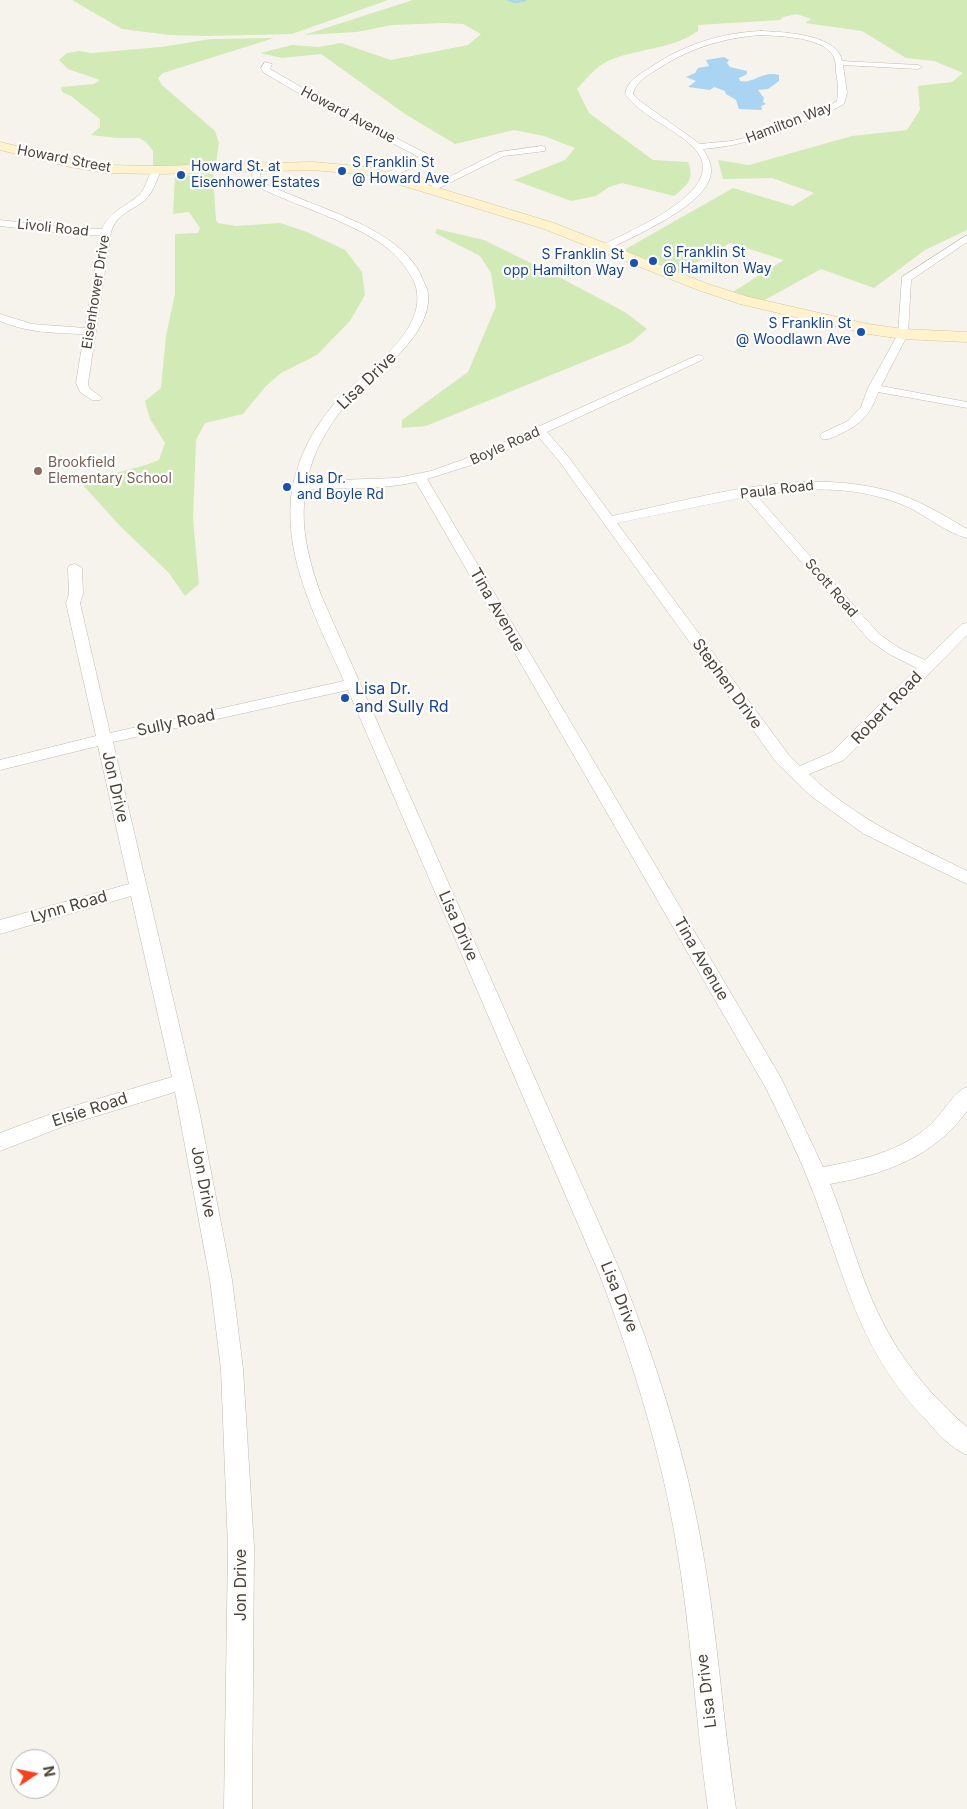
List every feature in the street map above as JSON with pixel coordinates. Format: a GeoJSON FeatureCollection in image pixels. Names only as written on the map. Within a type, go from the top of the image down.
{"type":"FeatureCollection","features":[{"type":"Feature","properties":{"kind":"main road","name":"Howard Street"},"geometry":{"type":"LineString","coordinates":[[0,146],[88,166],[126,170],[328,167],[369,171],[549,226],[745,301],[827,321],[903,334],[967,336]]}},
{"type":"Feature","properties":{"kind":"street"},"geometry":{"type":"LineString","coordinates":[[606,247],[679,207],[694,196],[703,186],[707,176],[707,166],[698,147],[637,103],[629,94],[630,88],[636,81],[667,59],[719,38],[746,33],[771,33],[799,36],[823,44],[835,52],[839,63],[918,66]]}},
{"type":"Feature","properties":{"kind":"street","name":"Hamilton Way"},"geometry":{"type":"LineString","coordinates":[[698,147],[731,144],[752,139],[836,106],[843,97],[839,63]]}},
{"type":"Feature","properties":{"kind":"street","name":"Howard Avenue"},"geometry":{"type":"LineString","coordinates":[[268,64],[265,68],[267,71],[322,103],[424,156],[423,160],[387,176]]}},
{"type":"Feature","properties":{"kind":"street"},"geometry":{"type":"LineString","coordinates":[[430,189],[502,154],[542,149]]}},
{"type":"Feature","properties":{"kind":"street","name":"Lisa Drive"},"geometry":{"type":"LineString","coordinates":[[255,167],[257,180],[265,187],[359,228],[387,243],[406,260],[414,271],[422,293],[420,316],[409,338],[396,353],[348,396],[327,422],[310,451],[300,485],[296,527],[299,548],[314,595],[610,1273],[635,1336],[658,1406],[676,1480],[693,1568],[722,1809]]}},
{"type":"Feature","properties":{"kind":"street","name":"Eisenhower Drive"},"geometry":{"type":"LineString","coordinates":[[96,398],[84,390],[82,383],[106,232],[109,221],[114,216],[143,196],[157,170]]}},
{"type":"Feature","properties":{"kind":"street","name":"Livoli Road"},"geometry":{"type":"LineString","coordinates":[[0,222],[80,232],[106,232]]}},
{"type":"Feature","properties":{"kind":"street"},"geometry":{"type":"LineString","coordinates":[[826,436],[842,429],[862,416],[867,410],[874,388],[903,334],[906,279],[967,238]]}},
{"type":"Feature","properties":{"kind":"street"},"geometry":{"type":"LineString","coordinates":[[0,317],[15,323],[42,328],[90,331]]}},
{"type":"Feature","properties":{"kind":"street","name":"Boyle Road"},"geometry":{"type":"LineString","coordinates":[[300,485],[369,484],[420,478],[477,459],[698,358]]}},
{"type":"Feature","properties":{"kind":"street"},"geometry":{"type":"LineString","coordinates":[[874,388],[967,405]]}},
{"type":"Feature","properties":{"kind":"street","name":"Stephen Drive"},"geometry":{"type":"LineString","coordinates":[[540,431],[554,445],[770,742],[797,773],[829,801],[870,830],[967,878]]}},
{"type":"Feature","properties":{"kind":"street","name":"Tina Avenue"},"geometry":{"type":"LineString","coordinates":[[420,478],[774,1084],[798,1130],[818,1177],[864,1304],[879,1337],[896,1367],[921,1399],[967,1443]]}},
{"type":"Feature","properties":{"kind":"street","name":"Paula Road"},"geometry":{"type":"LineString","coordinates":[[609,521],[748,492],[811,484],[848,486],[884,494],[906,502],[967,534]]}},
{"type":"Feature","properties":{"kind":"street","name":"Scott Road"},"geometry":{"type":"LineString","coordinates":[[748,492],[874,637],[894,651],[927,667]]}},
{"type":"Feature","properties":{"kind":"street","name":"Jon Drive"},"geometry":{"type":"LineString","coordinates":[[75,568],[76,594],[73,603],[182,1082],[222,1280],[232,1369],[241,1548],[238,1809]]}},
{"type":"Feature","properties":{"kind":"street","name":"Robert Road"},"geometry":{"type":"LineString","coordinates":[[797,773],[838,756],[967,627]]}},
{"type":"Feature","properties":{"kind":"street","name":"Sully Road"},"geometry":{"type":"LineString","coordinates":[[0,766],[104,739],[353,684]]}},
{"type":"Feature","properties":{"kind":"street","name":"Lynn Road"},"geometry":{"type":"LineString","coordinates":[[0,927],[138,888]]}},
{"type":"Feature","properties":{"kind":"street","name":"Elsie Road"},"geometry":{"type":"LineString","coordinates":[[0,1142],[90,1109],[182,1082]]}},
{"type":"Feature","properties":{"kind":"street"},"geometry":{"type":"LineString","coordinates":[[818,1177],[888,1162],[916,1149],[937,1132],[959,1108],[967,1095]]}},
{"type":"Feature","properties":{"kind":"green space"},"geometry":{"type":"Polygon","coordinates":[[[72,0],[388,0],[292,34],[206,36],[170,35],[122,29],[72,0]]]}},
{"type":"Feature","properties":{"kind":"green space"},"geometry":{"type":"Polygon","coordinates":[[[413,0],[967,0],[967,230],[925,250],[874,288],[821,269],[761,302],[731,293],[784,260],[730,243],[678,273],[624,250],[733,188],[793,206],[814,193],[772,178],[723,179],[718,160],[749,165],[852,136],[907,130],[920,110],[918,86],[952,82],[963,73],[934,61],[906,58],[862,31],[805,23],[811,19],[797,14],[783,17],[780,20],[698,25],[698,31],[677,42],[617,57],[602,64],[577,89],[589,113],[653,160],[688,162],[691,173],[689,182],[674,196],[622,183],[609,187],[596,196],[571,201],[514,180],[565,160],[575,148],[544,136],[514,130],[455,144],[405,114],[321,54],[282,58],[260,53],[292,45],[319,47],[341,43],[391,60],[468,45],[481,34],[463,24],[443,23],[392,25],[357,32],[304,35],[413,0]]]}},
{"type":"Feature","properties":{"kind":"green space"},"geometry":{"type":"Polygon","coordinates":[[[274,38],[163,73],[158,78],[162,85],[215,131],[219,143],[216,163],[153,167],[153,151],[146,142],[139,138],[91,135],[100,127],[100,119],[71,96],[62,92],[61,87],[94,84],[100,80],[68,69],[59,60],[67,53],[79,51],[92,53],[161,47],[211,39],[274,38]]]}},
{"type":"Feature","properties":{"kind":"green space"},"geometry":{"type":"Polygon","coordinates":[[[213,174],[216,220],[218,223],[236,226],[280,223],[307,232],[345,250],[362,272],[365,295],[350,321],[317,355],[281,373],[266,386],[243,414],[205,423],[196,440],[193,519],[199,584],[185,596],[169,573],[120,526],[82,484],[159,460],[165,443],[150,419],[145,401],[161,388],[166,336],[175,294],[175,234],[198,233],[200,228],[189,212],[173,214],[175,176],[213,174]]]}},
{"type":"Feature","properties":{"kind":"green space"},"geometry":{"type":"Polygon","coordinates":[[[437,229],[484,240],[625,312],[647,329],[630,343],[426,426],[402,428],[402,420],[468,372],[496,306],[491,273],[480,256],[435,233],[437,229]]]}},
{"type":"Feature","properties":{"kind":"water"},"geometry":{"type":"Polygon","coordinates":[[[724,57],[729,60],[727,63],[730,67],[747,71],[747,74],[739,78],[740,81],[750,81],[768,74],[779,75],[779,81],[768,89],[758,90],[764,98],[763,102],[766,104],[761,106],[762,110],[739,109],[736,100],[726,94],[725,91],[714,87],[710,90],[688,87],[696,81],[686,77],[695,73],[698,68],[709,66],[706,60],[724,57]]]}},
{"type":"Feature","properties":{"kind":"waterway"},"geometry":{"type":"LineString","coordinates":[[509,0],[516,2],[525,0]]}},
{"type":"Feature","properties":{"kind":"place","name":"S Franklin St @ Howard Ave"},"geometry":{"type":"Point","coordinates":[342,171]}},
{"type":"Feature","properties":{"kind":"place","name":"Howard St. at Eisenhower Estates"},"geometry":{"type":"Point","coordinates":[181,175]}},
{"type":"Feature","properties":{"kind":"place","name":"S Franklin St @ Hamilton Way"},"geometry":{"type":"Point","coordinates":[653,261]}},
{"type":"Feature","properties":{"kind":"place","name":"S Franklin St opp Hamilton Way"},"geometry":{"type":"Point","coordinates":[634,263]}},
{"type":"Feature","properties":{"kind":"place","name":"S Franklin St @ Woodlawn Ave"},"geometry":{"type":"Point","coordinates":[861,332]}},
{"type":"Feature","properties":{"kind":"place","name":"Brookfield Elementary School"},"geometry":{"type":"Point","coordinates":[38,471]}},
{"type":"Feature","properties":{"kind":"place","name":"Lisa Dr. and Boyle Rd"},"geometry":{"type":"Point","coordinates":[287,487]}},
{"type":"Feature","properties":{"kind":"place","name":"Lisa Dr. and Sully Rd"},"geometry":{"type":"Point","coordinates":[345,698]}}]}
